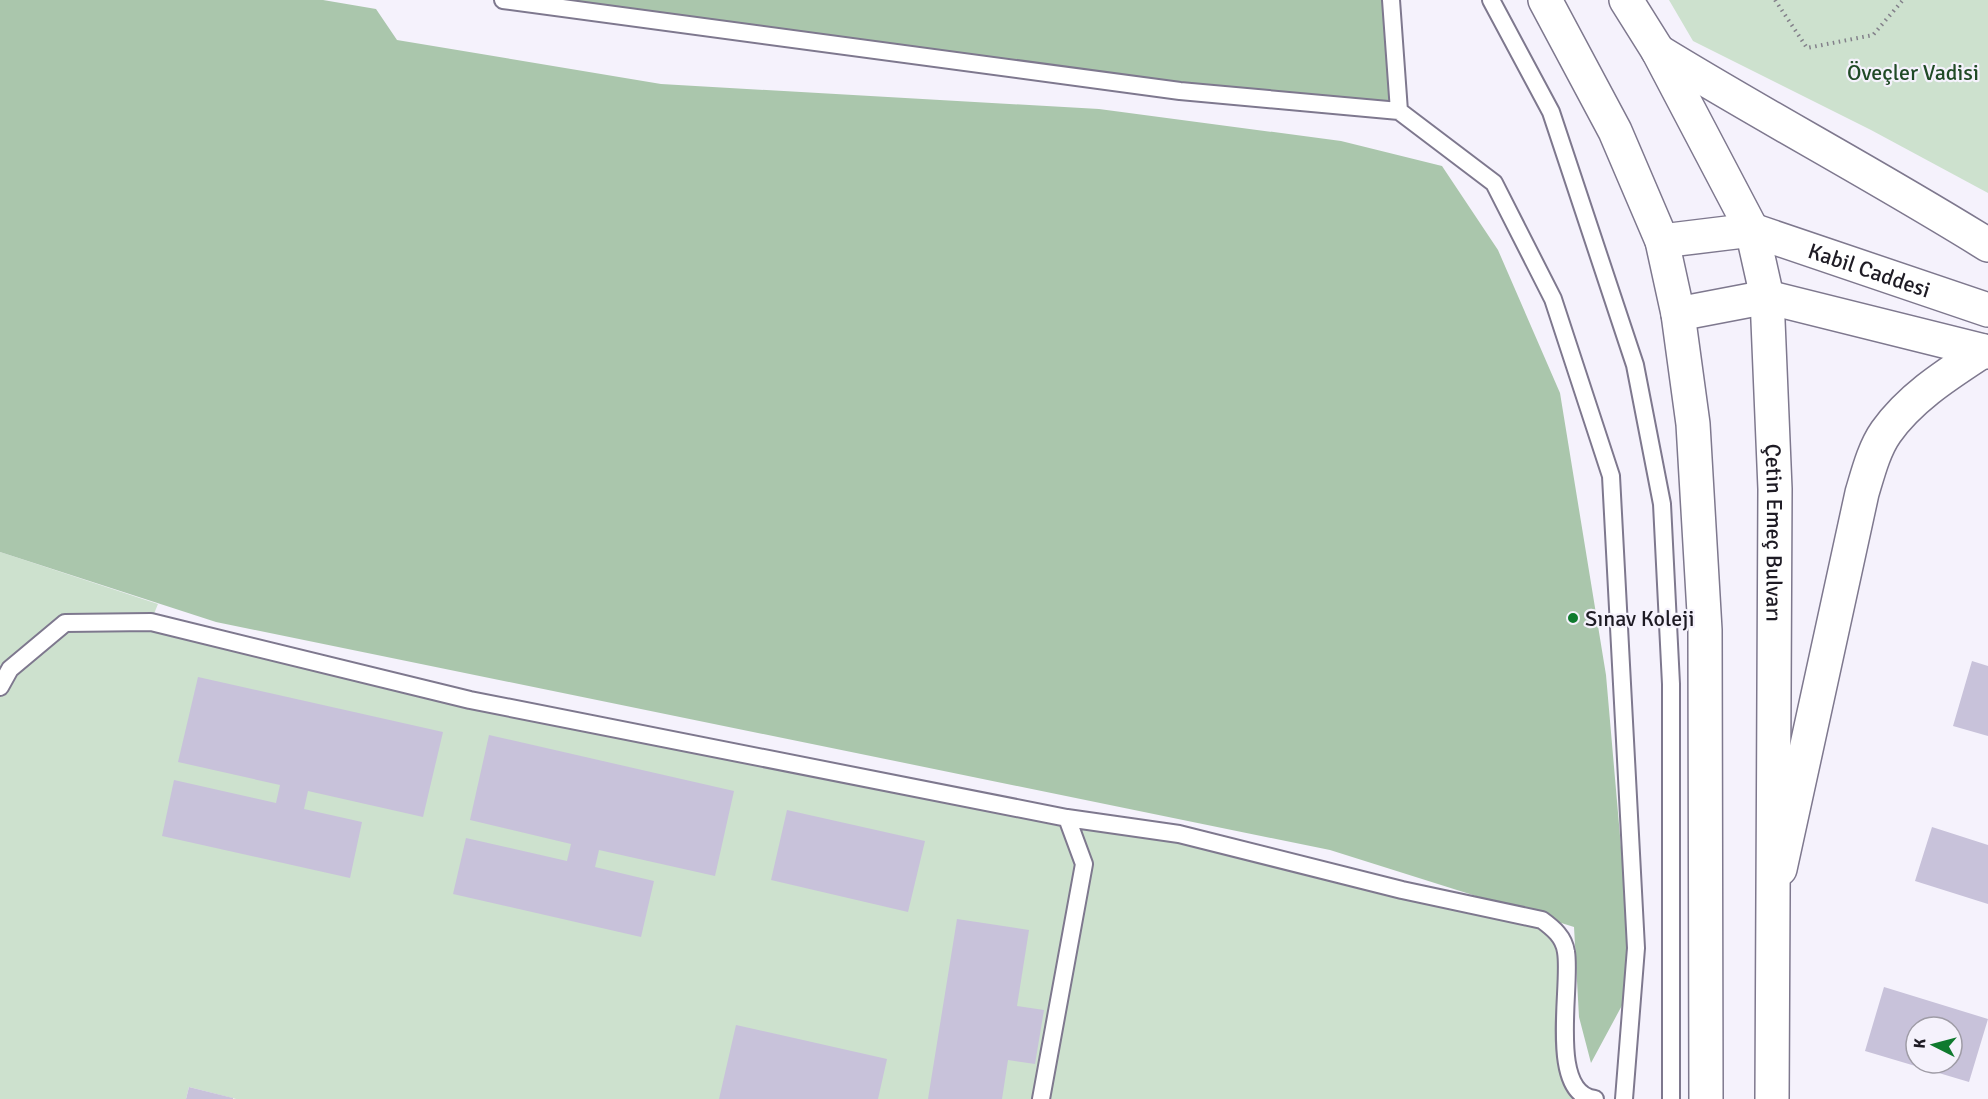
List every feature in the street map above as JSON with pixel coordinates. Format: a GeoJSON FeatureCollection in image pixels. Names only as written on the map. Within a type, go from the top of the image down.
{"type":"FeatureCollection","features":[{"type":"Feature","properties":{"kind":"main road"},"geometry":{"type":"LineString","coordinates":[[1545,0],[1615,131],[1662,241],[1678,314],[1692,424],[1705,630],[1706,1099]]}},
{"type":"Feature","properties":{"kind":"main road","name":"Çetin Emeç Bulvarı"},"geometry":{"type":"LineString","coordinates":[[1626,0],[1658,51],[1752,230],[1767,297],[1775,489],[1771,909],[1772,1099]]}},
{"type":"Feature","properties":{"kind":"main road"},"geometry":{"type":"LineString","coordinates":[[1658,51],[1743,103],[1892,185],[1988,245]]}},
{"type":"Feature","properties":{"kind":"main road"},"geometry":{"type":"LineString","coordinates":[[1662,241],[1752,230]]}},
{"type":"Feature","properties":{"kind":"main road","name":"Kabil Caddesi"},"geometry":{"type":"LineString","coordinates":[[1752,230],[1988,310]]}},
{"type":"Feature","properties":{"kind":"main road"},"geometry":{"type":"LineString","coordinates":[[1678,314],[1767,297]]}},
{"type":"Feature","properties":{"kind":"main road","name":"Kabil Caddesi"},"geometry":{"type":"LineString","coordinates":[[1767,297],[1986,351]]}},
{"type":"Feature","properties":{"kind":"main road"},"geometry":{"type":"LineString","coordinates":[[1771,909],[1862,493],[1872,463],[1886,433],[1926,389],[1986,351]]}},
{"type":"Feature","properties":{"kind":"lane"},"geometry":{"type":"LineString","coordinates":[[503,0],[1180,91],[1399,111],[1494,183],[1553,299],[1611,476],[1636,948],[1624,1099]]}},
{"type":"Feature","properties":{"kind":"lane"},"geometry":{"type":"LineString","coordinates":[[1391,0],[1399,111]]}},
{"type":"Feature","properties":{"kind":"lane"},"geometry":{"type":"LineString","coordinates":[[1491,0],[1551,112],[1635,365],[1662,504],[1671,684],[1671,1099]]}},
{"type":"Feature","properties":{"kind":"lane"},"geometry":{"type":"LineString","coordinates":[[0,687],[10,669],[65,623],[151,622],[470,700],[1067,818],[1179,834],[1402,890],[1542,920],[1558,933],[1566,951],[1566,1067],[1573,1087],[1595,1099]]}},
{"type":"Feature","properties":{"kind":"lane"},"geometry":{"type":"LineString","coordinates":[[1041,1099],[1084,864],[1067,818]]}},
{"type":"Feature","properties":{"kind":"path"},"geometry":{"type":"LineString","coordinates":[[1775,0],[1807,48],[1873,35],[1903,0]]}},
{"type":"Feature","properties":{"kind":"green space"},"geometry":{"type":"Polygon","coordinates":[[[0,0],[323,0],[376,9],[397,40],[661,84],[1099,109],[1341,141],[1442,166],[1498,250],[1560,393],[1606,675],[1633,985],[1591,1063],[1579,1017],[1574,927],[1330,850],[216,622],[0,552],[0,0]]]}},
{"type":"Feature","properties":{"kind":"green space"},"geometry":{"type":"Polygon","coordinates":[[[503,0],[1391,0],[1399,111],[503,0]]]}},
{"type":"Feature","properties":{"kind":"green space","name":"Öveçler Vadisi"},"geometry":{"type":"Polygon","coordinates":[[[1669,0],[1988,0],[1988,193],[1871,130],[1693,41],[1669,0]]]}},
{"type":"Feature","properties":{"kind":"green space"},"geometry":{"type":"Polygon","coordinates":[[[0,552],[158,604],[151,621],[470,700],[1067,818],[1402,890],[1558,933],[1566,1067],[1595,1099],[236,1099],[189,1087],[186,1099],[0,1099],[0,552]]]}},
{"type":"Feature","properties":{"kind":"building"},"geometry":{"type":"Polygon","coordinates":[[[1972,661],[1988,666],[1988,736],[1953,726],[1972,661]]]}},
{"type":"Feature","properties":{"kind":"building"},"geometry":{"type":"Polygon","coordinates":[[[198,677],[443,732],[423,817],[308,791],[304,809],[362,822],[350,878],[162,836],[174,780],[276,803],[280,785],[178,762],[198,677]]]}},
{"type":"Feature","properties":{"kind":"building"},"geometry":{"type":"Polygon","coordinates":[[[489,735],[734,791],[715,876],[599,850],[595,867],[654,881],[641,937],[453,894],[466,838],[567,861],[571,844],[470,820],[489,735]]]}},
{"type":"Feature","properties":{"kind":"building"},"geometry":{"type":"Polygon","coordinates":[[[787,810],[925,841],[908,912],[771,880],[787,810]]]}},
{"type":"Feature","properties":{"kind":"building"},"geometry":{"type":"Polygon","coordinates":[[[1932,827],[1988,845],[1988,904],[1915,881],[1932,827]]]}},
{"type":"Feature","properties":{"kind":"building"},"geometry":{"type":"Polygon","coordinates":[[[957,919],[1029,930],[1017,1006],[1044,1010],[1035,1064],[1008,1060],[1002,1099],[928,1099],[957,919]]]}},
{"type":"Feature","properties":{"kind":"building"},"geometry":{"type":"Polygon","coordinates":[[[1884,987],[1988,1019],[1969,1082],[1946,1075],[1964,1075],[1964,1015],[1904,1015],[1904,1063],[1865,1051],[1884,987]]]}},
{"type":"Feature","properties":{"kind":"building"},"geometry":{"type":"Polygon","coordinates":[[[736,1025],[887,1059],[878,1099],[719,1099],[736,1025]]]}},
{"type":"Feature","properties":{"kind":"building"},"geometry":{"type":"Polygon","coordinates":[[[189,1087],[233,1098],[233,1099],[186,1099],[189,1087]]]}},
{"type":"Feature","properties":{"kind":"place","name":"Sınav Koleji"},"geometry":{"type":"Point","coordinates":[1573,618]}}]}
